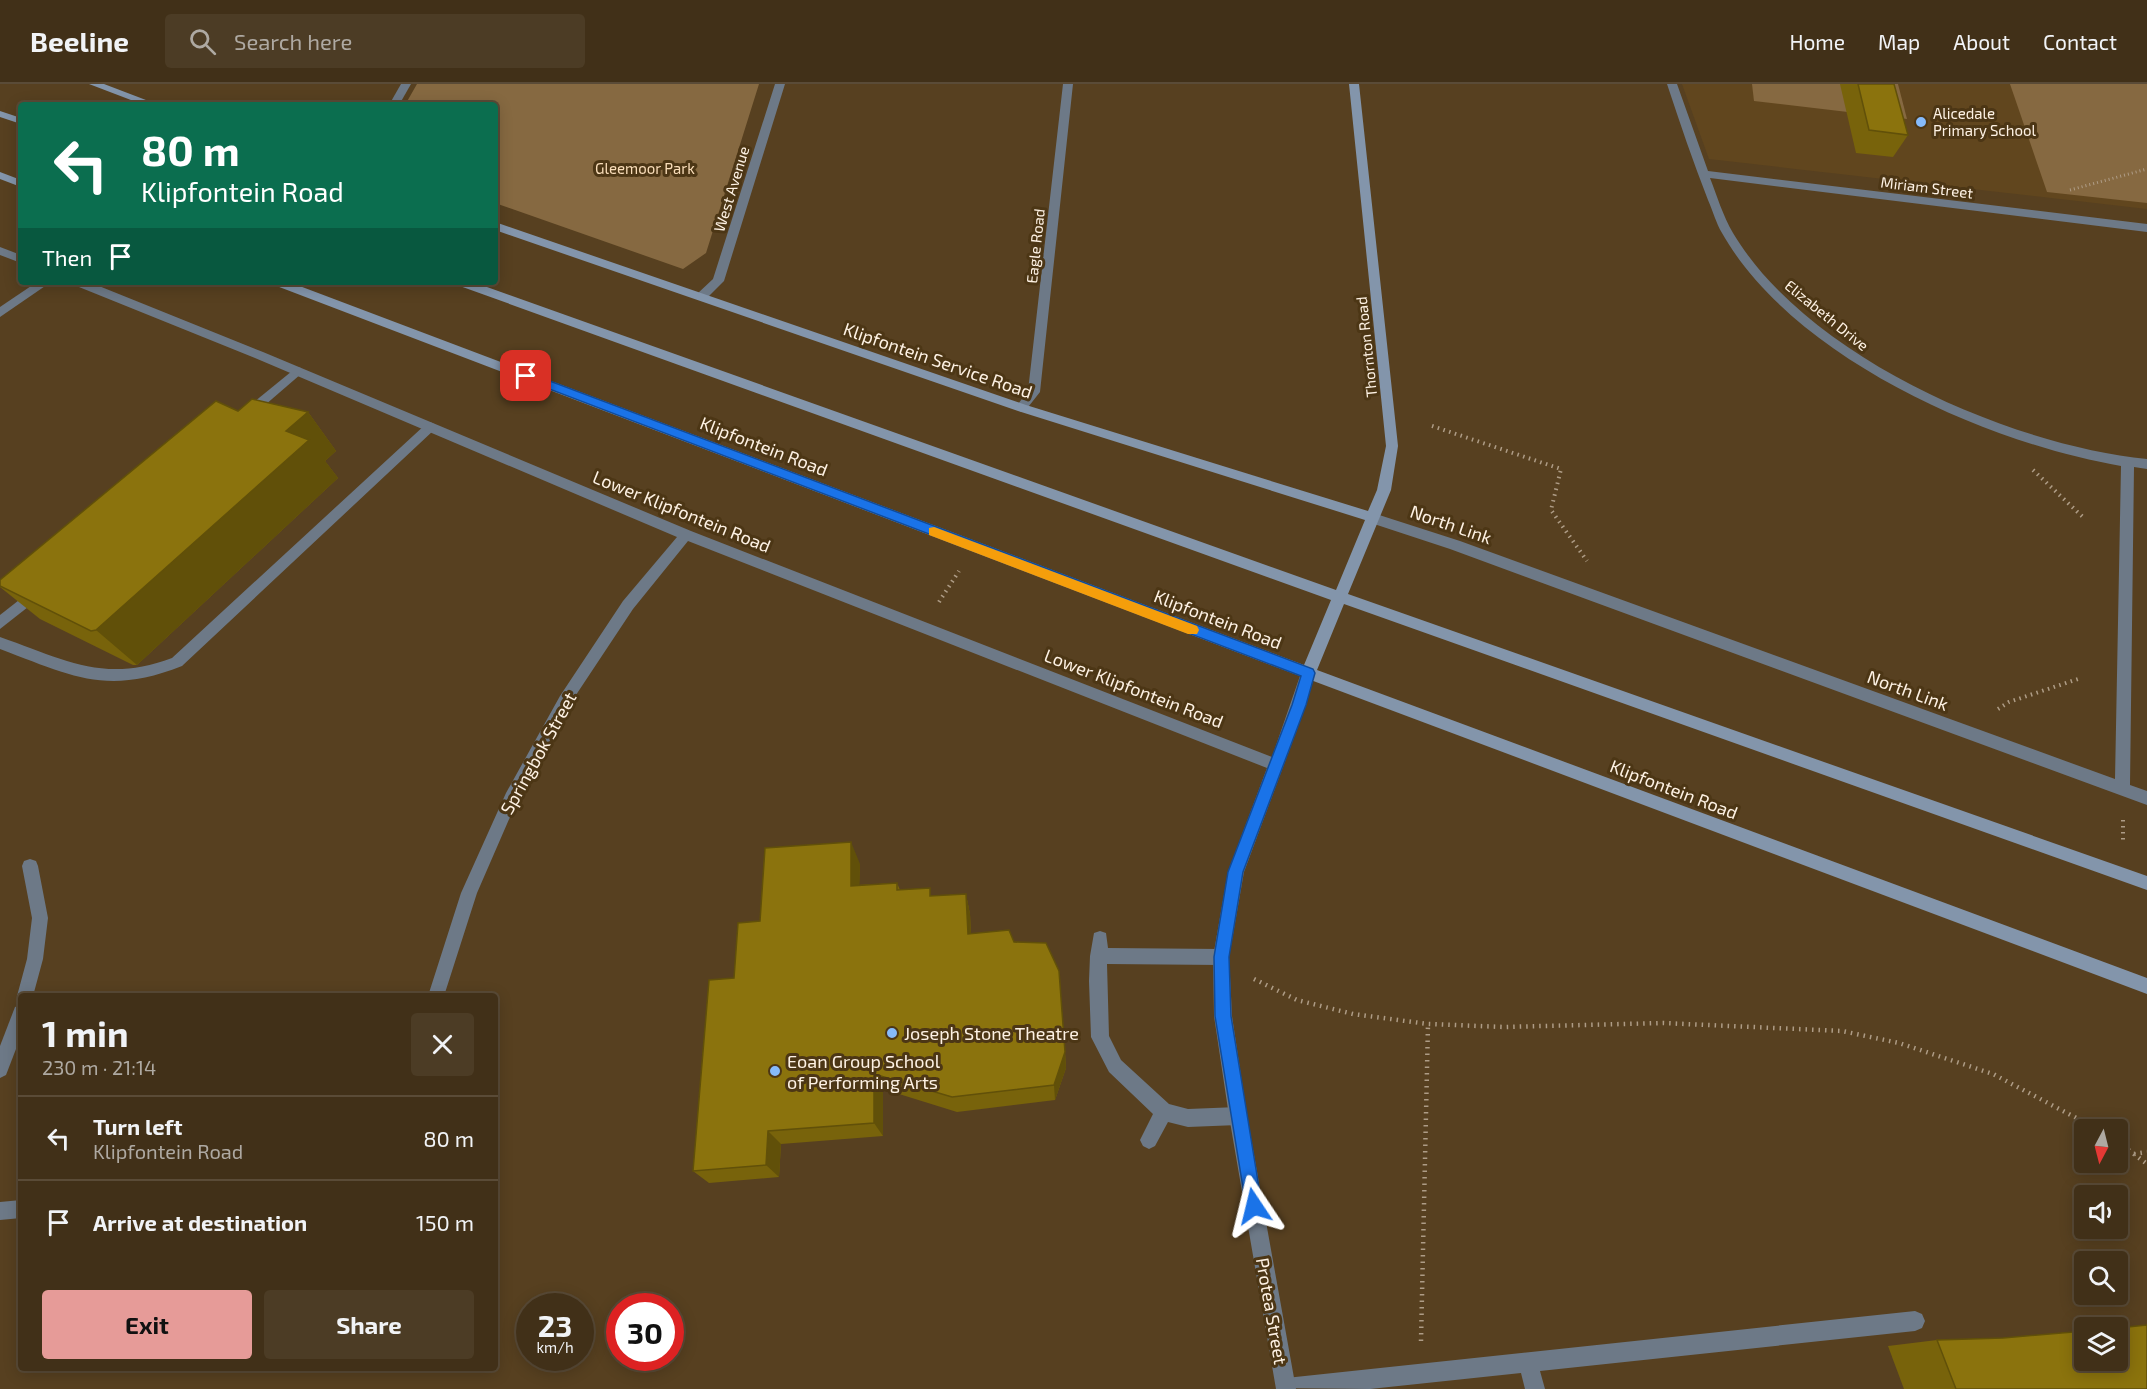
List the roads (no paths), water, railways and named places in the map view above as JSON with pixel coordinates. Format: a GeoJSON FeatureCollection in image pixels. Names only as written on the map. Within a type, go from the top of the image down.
{"type":"FeatureCollection","features":[{"type":"Feature","properties":{"kind":"main road"},"geometry":{"type":"LineString","coordinates":[[94,84],[145,102]]}},
{"type":"Feature","properties":{"kind":"main road","name":"Thornton Road"},"geometry":{"type":"LineString","coordinates":[[1308,673],[1373,518],[1389,470],[1392,446],[1354,84]]}},
{"type":"Feature","properties":{"kind":"main road"},"geometry":{"type":"LineString","coordinates":[[0,114],[18,120]]}},
{"type":"Feature","properties":{"kind":"main road"},"geometry":{"type":"LineString","coordinates":[[0,176],[18,183]]}},
{"type":"Feature","properties":{"kind":"main road","name":"Klipfontein Service Road"},"geometry":{"type":"LineString","coordinates":[[498,227],[1022,408],[1373,518]]}},
{"type":"Feature","properties":{"kind":"main road","name":"Klipfontein Road"},"geometry":{"type":"LineString","coordinates":[[286,285],[1308,673],[2147,986]]}},
{"type":"Feature","properties":{"kind":"main road"},"geometry":{"type":"LineString","coordinates":[[469,285],[2147,883]]}},
{"type":"Feature","properties":{"kind":"street"},"geometry":{"type":"LineString","coordinates":[[396,102],[406,84]]}},
{"type":"Feature","properties":{"kind":"street","name":"West Avenue"},"geometry":{"type":"LineString","coordinates":[[701,297],[718,281],[780,84]]}},
{"type":"Feature","properties":{"kind":"street","name":"Eagle Road"},"geometry":{"type":"LineString","coordinates":[[1022,408],[1034,392],[1068,84]]}},
{"type":"Feature","properties":{"kind":"street","name":"Elizabeth Drive"},"geometry":{"type":"LineString","coordinates":[[1672,84],[1703,174],[1728,234],[1744,258],[1798,315],[1863,364],[1945,405],[1995,426],[2060,447],[2128,463],[2147,464]]}},
{"type":"Feature","properties":{"kind":"street","name":"Miriam Street"},"geometry":{"type":"LineString","coordinates":[[1703,174],[2147,228]]}},
{"type":"Feature","properties":{"kind":"street"},"geometry":{"type":"LineString","coordinates":[[0,251],[18,258]]}},
{"type":"Feature","properties":{"kind":"street"},"geometry":{"type":"LineString","coordinates":[[0,314],[41,285]]}},
{"type":"Feature","properties":{"kind":"street","name":"Lower Klipfontein Road"},"geometry":{"type":"LineString","coordinates":[[85,285],[297,371],[686,535],[1276,765]]}},
{"type":"Feature","properties":{"kind":"street"},"geometry":{"type":"LineString","coordinates":[[234,425],[297,371]]}},
{"type":"Feature","properties":{"kind":"street"},"geometry":{"type":"LineString","coordinates":[[0,643],[92,676],[130,678],[156,672],[177,662],[430,427]]}},
{"type":"Feature","properties":{"kind":"street"},"geometry":{"type":"LineString","coordinates":[[2122,789],[2128,463]]}},
{"type":"Feature","properties":{"kind":"street","name":"North Link"},"geometry":{"type":"LineString","coordinates":[[1373,518],[2147,798]]}},
{"type":"Feature","properties":{"kind":"street","name":"Springbok Street"},"geometry":{"type":"LineString","coordinates":[[437,993],[469,893],[511,798],[565,700],[628,605],[686,535]]}},
{"type":"Feature","properties":{"kind":"street"},"geometry":{"type":"LineString","coordinates":[[0,623],[45,585]]}},
{"type":"Feature","properties":{"kind":"street","name":"Protea Street"},"geometry":{"type":"LineString","coordinates":[[1286,1388],[1238,1116],[1223,1016],[1221,957],[1236,872],[1299,705],[1308,673]]}},
{"type":"Feature","properties":{"kind":"street"},"geometry":{"type":"LineString","coordinates":[[27,993],[35,959],[40,918],[30,866]]}},
{"type":"Feature","properties":{"kind":"street"},"geometry":{"type":"LineString","coordinates":[[1221,957],[1099,947],[1097,981],[1100,1037],[1115,1066],[1164,1112],[1188,1118],[1238,1116]]}},
{"type":"Feature","properties":{"kind":"street"},"geometry":{"type":"LineString","coordinates":[[0,1069],[18,1021]]}},
{"type":"Feature","properties":{"kind":"street"},"geometry":{"type":"LineString","coordinates":[[1149,1140],[1164,1112]]}},
{"type":"Feature","properties":{"kind":"street"},"geometry":{"type":"LineString","coordinates":[[0,1210],[18,1209]]}},
{"type":"Feature","properties":{"kind":"street"},"geometry":{"type":"LineString","coordinates":[[1286,1388],[1915,1321]]}},
{"type":"Feature","properties":{"kind":"street"},"geometry":{"type":"LineString","coordinates":[[1528,1362],[1535,1389]]}},
{"type":"Feature","properties":{"kind":"place","name":"Alicedale Primary School"},"geometry":{"type":"Point","coordinates":[1921,122]}},
{"type":"Feature","properties":{"kind":"place","name":"Joseph Stone Theatre"},"geometry":{"type":"Point","coordinates":[892,1033]}},
{"type":"Feature","properties":{"kind":"place","name":"Eoan Group School of Performing Arts"},"geometry":{"type":"Point","coordinates":[775,1071]}},
{"type":"Feature","properties":{"kind":"park label","name":"Gleemoor Park"},"geometry":{"type":"Point","coordinates":[645,168]}}]}
